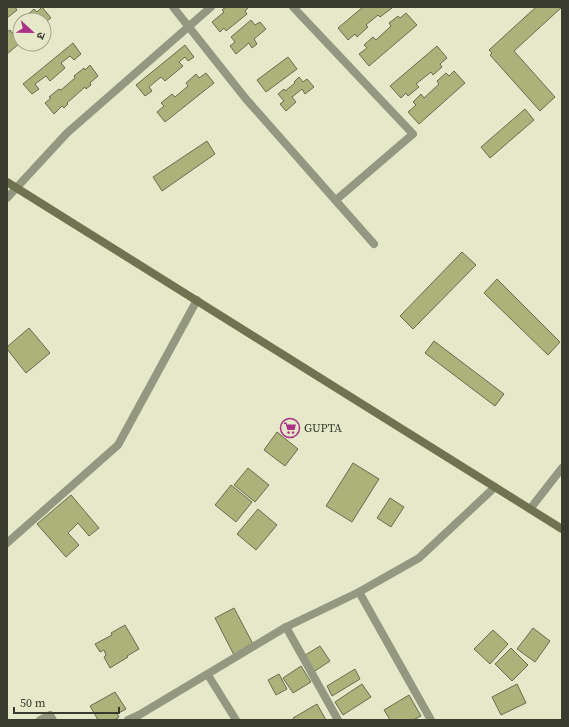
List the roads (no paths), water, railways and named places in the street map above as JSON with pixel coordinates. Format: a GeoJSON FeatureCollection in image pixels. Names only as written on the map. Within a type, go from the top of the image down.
{"type":"FeatureCollection","features":[{"type":"Feature","properties":{"kind":"main road"},"geometry":{"type":"LineString","coordinates":[[7,182],[562,529]]}},
{"type":"Feature","properties":{"kind":"street"},"geometry":{"type":"LineString","coordinates":[[173,7],[246,98],[374,244]]}},
{"type":"Feature","properties":{"kind":"street"},"geometry":{"type":"LineString","coordinates":[[7,198],[67,133],[211,7]]}},
{"type":"Feature","properties":{"kind":"street"},"geometry":{"type":"LineString","coordinates":[[293,7],[412,134],[336,200]]}},
{"type":"Feature","properties":{"kind":"street"},"geometry":{"type":"LineString","coordinates":[[7,543],[118,445],[197,300]]}},
{"type":"Feature","properties":{"kind":"street"},"geometry":{"type":"LineString","coordinates":[[530,509],[562,468]]}},
{"type":"Feature","properties":{"kind":"street"},"geometry":{"type":"LineString","coordinates":[[128,720],[140,718],[286,627],[359,592],[419,558],[495,487]]}},
{"type":"Feature","properties":{"kind":"street"},"geometry":{"type":"LineString","coordinates":[[359,592],[431,720]]}},
{"type":"Feature","properties":{"kind":"street"},"geometry":{"type":"LineString","coordinates":[[286,627],[338,720]]}},
{"type":"Feature","properties":{"kind":"street"},"geometry":{"type":"LineString","coordinates":[[208,675],[236,720]]}},
{"type":"Feature","properties":{"kind":"street"},"geometry":{"type":"LineString","coordinates":[[40,720],[50,715],[53,720]]}},
{"type":"Feature","properties":{"kind":"place","name":"GUPTA"},"geometry":{"type":"Point","coordinates":[290,428]}}]}
